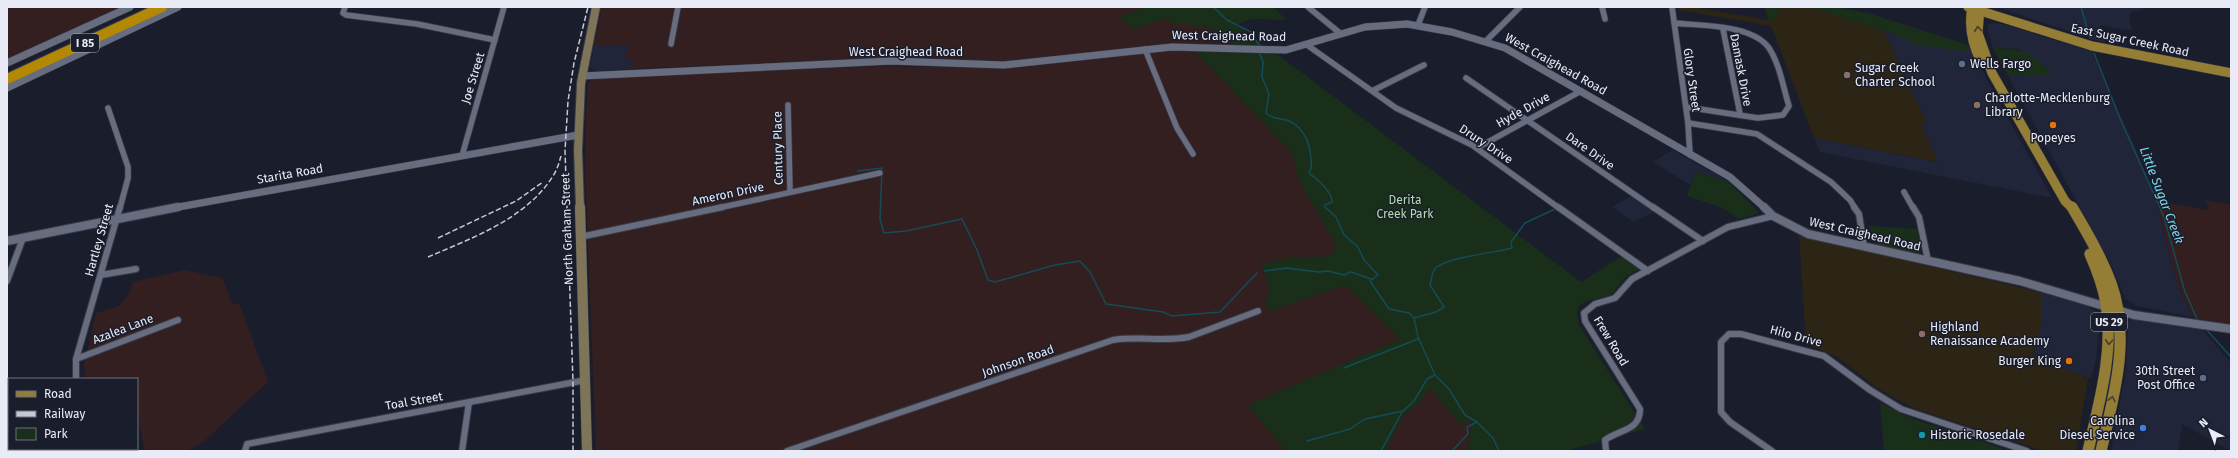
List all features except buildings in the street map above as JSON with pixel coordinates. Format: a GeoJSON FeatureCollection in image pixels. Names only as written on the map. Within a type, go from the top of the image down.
{"type":"FeatureCollection","features":[{"type":"Feature","properties":{"kind":"highway","name":"I 85"},"geometry":{"type":"LineString","coordinates":[[7,71],[146,7]]}},
{"type":"Feature","properties":{"kind":"highway","name":"I 85"},"geometry":{"type":"LineString","coordinates":[[7,79],[162,7]]}},
{"type":"Feature","properties":{"kind":"main road","name":"North Graham Street"},"geometry":{"type":"LineString","coordinates":[[587,451],[578,135],[582,76],[596,7]]}},
{"type":"Feature","properties":{"kind":"main road","name":"US 29"},"geometry":{"type":"LineString","coordinates":[[1974,8],[1970,21],[1972,42],[1985,69],[1992,73],[2065,201],[2064,205],[2096,269],[2113,309],[2120,349],[2101,451]]}},
{"type":"Feature","properties":{"kind":"main road","name":"East Sugar Creek Road"},"geometry":{"type":"LineString","coordinates":[[1974,8],[2092,46],[2231,73]]}},
{"type":"Feature","properties":{"kind":"main road","name":"US 29"},"geometry":{"type":"LineString","coordinates":[[2088,451],[2108,352],[2113,309]]}},
{"type":"Feature","properties":{"kind":"street"},"geometry":{"type":"LineString","coordinates":[[7,63],[130,7]]}},
{"type":"Feature","properties":{"kind":"street"},"geometry":{"type":"LineString","coordinates":[[7,88],[178,7]]}},
{"type":"Feature","properties":{"kind":"street"},"geometry":{"type":"LineString","coordinates":[[345,7],[344,14],[417,24],[495,40]]}},
{"type":"Feature","properties":{"kind":"street","name":"Joe Street"},"geometry":{"type":"LineString","coordinates":[[462,156],[504,7]]}},
{"type":"Feature","properties":{"kind":"street"},"geometry":{"type":"LineString","coordinates":[[671,44],[678,7]]}},
{"type":"Feature","properties":{"kind":"street"},"geometry":{"type":"LineString","coordinates":[[1308,7],[1341,34]]}},
{"type":"Feature","properties":{"kind":"street"},"geometry":{"type":"LineString","coordinates":[[1418,25],[1426,7]]}},
{"type":"Feature","properties":{"kind":"street"},"geometry":{"type":"LineString","coordinates":[[1486,41],[1520,7]]}},
{"type":"Feature","properties":{"kind":"street"},"geometry":{"type":"LineString","coordinates":[[1602,7],[1605,19]]}},
{"type":"Feature","properties":{"kind":"street","name":"Glory Street"},"geometry":{"type":"LineString","coordinates":[[1672,7],[1688,123],[1690,155]]}},
{"type":"Feature","properties":{"kind":"street"},"geometry":{"type":"LineString","coordinates":[[1674,23],[1723,29],[1753,35],[1764,42],[1769,49],[1789,106],[1788,111],[1776,117],[1686,107]]}},
{"type":"Feature","properties":{"kind":"street","name":"West Craighead Road"},"geometry":{"type":"LineString","coordinates":[[582,76],[891,61],[1004,65],[1145,49],[1186,46],[1271,50],[1307,45],[1379,24],[1418,25],[1486,41],[1524,58],[1738,183],[1773,216],[1808,234],[2020,281],[2134,315],[2231,329]]}},
{"type":"Feature","properties":{"kind":"street","name":"Damask Drive"},"geometry":{"type":"LineString","coordinates":[[1723,29],[1740,114]]}},
{"type":"Feature","properties":{"kind":"street","name":"Drury Drive"},"geometry":{"type":"LineString","coordinates":[[1307,45],[1402,112],[1476,148],[1648,271]]}},
{"type":"Feature","properties":{"kind":"street"},"geometry":{"type":"LineString","coordinates":[[1145,49],[1176,128],[1193,154]]}},
{"type":"Feature","properties":{"kind":"street"},"geometry":{"type":"LineString","coordinates":[[1372,91],[1424,65]]}},
{"type":"Feature","properties":{"kind":"street","name":"Dare Drive"},"geometry":{"type":"LineString","coordinates":[[1466,78],[1703,241]]}},
{"type":"Feature","properties":{"kind":"street","name":"Hyde Drive"},"geometry":{"type":"LineString","coordinates":[[1476,148],[1580,91]]}},
{"type":"Feature","properties":{"kind":"street","name":"Century Place"},"geometry":{"type":"LineString","coordinates":[[788,105],[790,192]]}},
{"type":"Feature","properties":{"kind":"street","name":"Hartley Street"},"geometry":{"type":"LineString","coordinates":[[76,378],[76,359],[101,275],[128,174],[125,158],[108,108]]}},
{"type":"Feature","properties":{"kind":"street"},"geometry":{"type":"LineString","coordinates":[[1688,123],[1758,134],[1830,182],[1850,200],[1859,214],[1864,247]]}},
{"type":"Feature","properties":{"kind":"street","name":"Starita Road"},"geometry":{"type":"LineString","coordinates":[[7,241],[210,200],[578,135]]}},
{"type":"Feature","properties":{"kind":"street","name":"Ameron Drive"},"geometry":{"type":"LineString","coordinates":[[580,237],[880,173]]}},
{"type":"Feature","properties":{"kind":"street"},"geometry":{"type":"LineString","coordinates":[[1904,192],[1919,217],[1928,261]]}},
{"type":"Feature","properties":{"kind":"street","name":"Frew Road"},"geometry":{"type":"LineString","coordinates":[[1606,451],[1605,440],[1608,436],[1634,426],[1641,414],[1640,409],[1585,321],[1584,313],[1588,307],[1615,298],[1632,279],[1728,227],[1773,216]]}},
{"type":"Feature","properties":{"kind":"street"},"geometry":{"type":"LineString","coordinates":[[7,281],[23,238]]}},
{"type":"Feature","properties":{"kind":"street"},"geometry":{"type":"LineString","coordinates":[[101,275],[136,269]]}},
{"type":"Feature","properties":{"kind":"street","name":"Johnson Road"},"geometry":{"type":"LineString","coordinates":[[787,451],[1113,340],[1134,337],[1189,338],[1258,311]]}},
{"type":"Feature","properties":{"kind":"street","name":"Azalea Lane"},"geometry":{"type":"LineString","coordinates":[[76,359],[178,320]]}},
{"type":"Feature","properties":{"kind":"street","name":"Hilo Drive"},"geometry":{"type":"LineString","coordinates":[[1772,451],[1730,422],[1722,412],[1721,342],[1724,336],[1729,334],[1741,334],[1824,356],[1874,393],[1901,409],[2027,451]]}},
{"type":"Feature","properties":{"kind":"street","name":"Toal Street"},"geometry":{"type":"LineString","coordinates":[[246,447],[586,380]]}},
{"type":"Feature","properties":{"kind":"street"},"geometry":{"type":"LineString","coordinates":[[462,451],[469,402]]}},
{"type":"Feature","properties":{"kind":"shaded area"},"geometry":{"type":"Polygon","coordinates":[[[7,7],[125,7],[7,60],[7,7]]]}},
{"type":"Feature","properties":{"kind":"shaded area"},"geometry":{"type":"Polygon","coordinates":[[[602,7],[1215,7],[1222,15],[1266,47],[1171,43],[1008,61],[888,58],[630,69],[632,59],[625,59],[629,45],[594,46],[602,7]]]}},
{"type":"Feature","properties":{"kind":"shaded area","name":"Sugar Creek Charter School"},"geometry":{"type":"Polygon","coordinates":[[[1678,7],[1693,7],[1768,20],[1764,7],[1814,7],[1882,26],[1927,124],[1921,124],[1938,162],[1814,138],[1771,26],[1679,10],[1678,7]]]}},
{"type":"Feature","properties":{"kind":"shaded area"},"geometry":{"type":"Polygon","coordinates":[[[1996,7],[2146,7],[2140,11],[2133,11],[2129,14],[2132,31],[2100,25],[2105,43],[1996,7]]]}},
{"type":"Feature","properties":{"kind":"shaded area"},"geometry":{"type":"Polygon","coordinates":[[[1991,23],[2003,24],[2091,51],[2137,152],[2156,201],[2178,287],[2193,317],[2136,306],[2125,298],[2111,264],[2008,76],[2052,76],[2018,49],[1993,48],[1987,26],[1991,23]]]}},
{"type":"Feature","properties":{"kind":"shaded area"},"geometry":{"type":"Polygon","coordinates":[[[1882,26],[1908,39],[1968,45],[2052,198],[1820,152],[1814,138],[1937,162],[1921,124],[1927,124],[1882,26]]]}},
{"type":"Feature","properties":{"kind":"shaded area"},"geometry":{"type":"Polygon","coordinates":[[[630,45],[626,59],[632,59],[630,69],[596,71],[590,68],[594,46],[630,45]]]}},
{"type":"Feature","properties":{"kind":"shaded area"},"geometry":{"type":"Polygon","coordinates":[[[1176,50],[1194,50],[1375,240],[1473,416],[1467,451],[596,451],[585,167],[586,111],[588,84],[590,81],[594,79],[635,76],[874,66],[1016,68],[1176,50]]]}},
{"type":"Feature","properties":{"kind":"shaded area"},"geometry":{"type":"Polygon","coordinates":[[[1672,150],[1729,182],[1695,172],[1690,185],[1653,162],[1672,150]]]}},
{"type":"Feature","properties":{"kind":"shaded area"},"geometry":{"type":"Polygon","coordinates":[[[1631,196],[1654,212],[1633,222],[1612,207],[1631,196]]]}},
{"type":"Feature","properties":{"kind":"shaded area"},"geometry":{"type":"Polygon","coordinates":[[[2205,200],[2231,205],[2231,325],[2193,317],[2178,287],[2156,201],[2209,210],[2205,200]]]}},
{"type":"Feature","properties":{"kind":"shaded area","name":"Highland Renaissance Academy"},"geometry":{"type":"Polygon","coordinates":[[[1799,236],[2041,292],[2041,324],[2033,356],[2088,378],[2076,451],[2044,451],[1913,408],[1877,388],[1837,357],[1806,344],[1799,236]]]}},
{"type":"Feature","properties":{"kind":"shaded area"},"geometry":{"type":"Polygon","coordinates":[[[185,270],[223,278],[232,303],[240,305],[268,382],[202,443],[187,451],[145,451],[138,419],[138,378],[86,378],[84,365],[96,313],[119,306],[128,295],[133,282],[185,270]]]}},
{"type":"Feature","properties":{"kind":"shaded area"},"geometry":{"type":"Polygon","coordinates":[[[2041,292],[2087,306],[2097,313],[2099,333],[2096,359],[2091,379],[2033,356],[2041,324],[2041,292]]]}},
{"type":"Feature","properties":{"kind":"shaded area"},"geometry":{"type":"Polygon","coordinates":[[[2133,318],[2202,329],[2231,363],[2231,451],[2182,424],[2178,451],[2111,451],[2126,370],[2128,322],[2133,318]]]}},
{"type":"Feature","properties":{"kind":"green space"},"geometry":{"type":"Polygon","coordinates":[[[1144,7],[1273,7],[1287,20],[1252,19],[1236,25],[1266,47],[1233,45],[1209,27],[1196,28],[1191,24],[1174,24],[1167,18],[1134,29],[1119,17],[1144,7]]]}},
{"type":"Feature","properties":{"kind":"green space"},"geometry":{"type":"Polygon","coordinates":[[[1764,7],[1779,7],[1775,22],[1769,20],[1764,7]]]}},
{"type":"Feature","properties":{"kind":"green space"},"geometry":{"type":"Polygon","coordinates":[[[1806,7],[1838,7],[1871,14],[1965,44],[1969,49],[1967,51],[1917,45],[1890,32],[1806,7]]]}},
{"type":"Feature","properties":{"kind":"green space"},"geometry":{"type":"Polygon","coordinates":[[[1993,48],[2012,49],[2027,53],[2046,68],[2053,76],[2008,76],[1993,48]]]}},
{"type":"Feature","properties":{"kind":"green space","name":"Derita Creek Park"},"geometry":{"type":"Polygon","coordinates":[[[1194,50],[1277,54],[1581,282],[1622,256],[1639,269],[1623,279],[1614,292],[1608,296],[1582,303],[1579,308],[1578,315],[1579,325],[1645,429],[1565,451],[1467,451],[1473,417],[1462,426],[1430,388],[1418,405],[1403,416],[1385,451],[1286,451],[1248,405],[1400,339],[1345,285],[1271,311],[1265,304],[1269,294],[1269,289],[1261,264],[1287,258],[1330,256],[1337,247],[1301,184],[1291,152],[1194,50]]]}},
{"type":"Feature","properties":{"kind":"green space"},"geometry":{"type":"Polygon","coordinates":[[[1695,172],[1729,182],[1759,213],[1738,219],[1723,208],[1687,196],[1695,172]]]}},
{"type":"Feature","properties":{"kind":"green space"},"geometry":{"type":"Polygon","coordinates":[[[1869,226],[1917,229],[1921,255],[1877,245],[1869,226]]]}},
{"type":"Feature","properties":{"kind":"green space","name":"Historic Rosedale"},"geometry":{"type":"Polygon","coordinates":[[[1880,403],[1913,419],[2010,451],[1884,451],[1880,403]]]}},
{"type":"Feature","properties":{"kind":"waterway"},"geometry":{"type":"LineString","coordinates":[[1213,7],[1227,20],[1251,32],[1259,45]]}},
{"type":"Feature","properties":{"kind":"waterway","name":"Little Sugar Creek"},"geometry":{"type":"LineString","coordinates":[[2081,7],[2088,30]]}},
{"type":"Feature","properties":{"kind":"waterway","name":"Little Sugar Creek"},"geometry":{"type":"LineString","coordinates":[[2088,30],[2090,38]]}},
{"type":"Feature","properties":{"kind":"waterway","name":"Little Sugar Creek"},"geometry":{"type":"LineString","coordinates":[[2094,53],[2119,116],[2164,217],[2185,292],[2198,321]]}},
{"type":"Feature","properties":{"kind":"waterway"},"geometry":{"type":"LineString","coordinates":[[1260,54],[1263,62],[1262,77],[1269,94],[1266,113],[1273,117],[1291,122],[1302,132],[1310,151],[1311,165],[1309,173],[1324,186],[1330,194],[1332,202],[1325,205],[1325,207],[1336,217],[1344,235],[1358,247],[1364,260],[1378,275],[1370,281],[1389,309],[1409,313],[1414,318]]}},
{"type":"Feature","properties":{"kind":"waterway"},"geometry":{"type":"LineString","coordinates":[[858,171],[882,168],[880,219],[884,233],[906,231],[962,219],[977,250],[988,280],[995,282],[1055,265],[1080,261],[1090,272],[1106,304],[1163,312],[1172,316],[1220,312],[1257,273]]}},
{"type":"Feature","properties":{"kind":"waterway"},"geometry":{"type":"LineString","coordinates":[[1414,318],[1436,312],[1444,307],[1430,285],[1434,270],[1439,266],[1470,256],[1512,248],[1511,242],[1525,223],[1555,209]]}},
{"type":"Feature","properties":{"kind":"waterway"},"geometry":{"type":"LineString","coordinates":[[1265,271],[1286,268],[1318,272],[1328,271],[1344,275],[1351,272],[1371,279]]}},
{"type":"Feature","properties":{"kind":"waterway"},"geometry":{"type":"LineString","coordinates":[[1414,318],[1418,337],[1435,375]]}},
{"type":"Feature","properties":{"kind":"waterway","name":"Little Sugar Creek"},"geometry":{"type":"LineString","coordinates":[[2205,328],[2231,357]]}},
{"type":"Feature","properties":{"kind":"waterway"},"geometry":{"type":"LineString","coordinates":[[1344,368],[1418,339]]}},
{"type":"Feature","properties":{"kind":"waterway"},"geometry":{"type":"LineString","coordinates":[[1307,441],[1350,429],[1365,419],[1403,411],[1414,401],[1427,379],[1435,375]]}},
{"type":"Feature","properties":{"kind":"waterway"},"geometry":{"type":"LineString","coordinates":[[1435,375],[1449,389],[1465,415],[1477,422]]}},
{"type":"Feature","properties":{"kind":"waterway"},"geometry":{"type":"LineString","coordinates":[[1381,451],[1402,412]]}},
{"type":"Feature","properties":{"kind":"waterway"},"geometry":{"type":"LineString","coordinates":[[1452,451],[1468,434],[1467,427],[1477,422]]}},
{"type":"Feature","properties":{"kind":"waterway"},"geometry":{"type":"LineString","coordinates":[[1477,422],[1493,438],[1499,451]]}},
{"type":"Feature","properties":{"kind":"railway"},"geometry":{"type":"LineString","coordinates":[[573,451],[573,382],[565,151],[568,101],[574,63],[588,7]]}},
{"type":"Feature","properties":{"kind":"railway"},"geometry":{"type":"LineString","coordinates":[[428,257],[497,226],[513,216],[542,191],[557,169],[561,156]]}},
{"type":"Feature","properties":{"kind":"railway"},"geometry":{"type":"LineString","coordinates":[[438,238],[516,201],[543,182]]}},
{"type":"Feature","properties":{"kind":"place","name":"Wells Fargo"},"geometry":{"type":"Point","coordinates":[1962,64]}},
{"type":"Feature","properties":{"kind":"place","name":"Sugar Creek Charter School"},"geometry":{"type":"Point","coordinates":[1847,75]}},
{"type":"Feature","properties":{"kind":"place","name":"Charlotte-Mecklenburg Library"},"geometry":{"type":"Point","coordinates":[1977,105]}},
{"type":"Feature","properties":{"kind":"place","name":"Popeyes"},"geometry":{"type":"Point","coordinates":[2053,125]}},
{"type":"Feature","properties":{"kind":"place","name":"Highland Renaissance Academy"},"geometry":{"type":"Point","coordinates":[1922,334]}},
{"type":"Feature","properties":{"kind":"place","name":"Burger King"},"geometry":{"type":"Point","coordinates":[2069,361]}},
{"type":"Feature","properties":{"kind":"place","name":"30th Street Post Office"},"geometry":{"type":"Point","coordinates":[2203,378]}},
{"type":"Feature","properties":{"kind":"place","name":"Carolina Diesel Service"},"geometry":{"type":"Point","coordinates":[2143,428]}},
{"type":"Feature","properties":{"kind":"place","name":"Historic Rosedale"},"geometry":{"type":"Point","coordinates":[1922,435]}}]}
